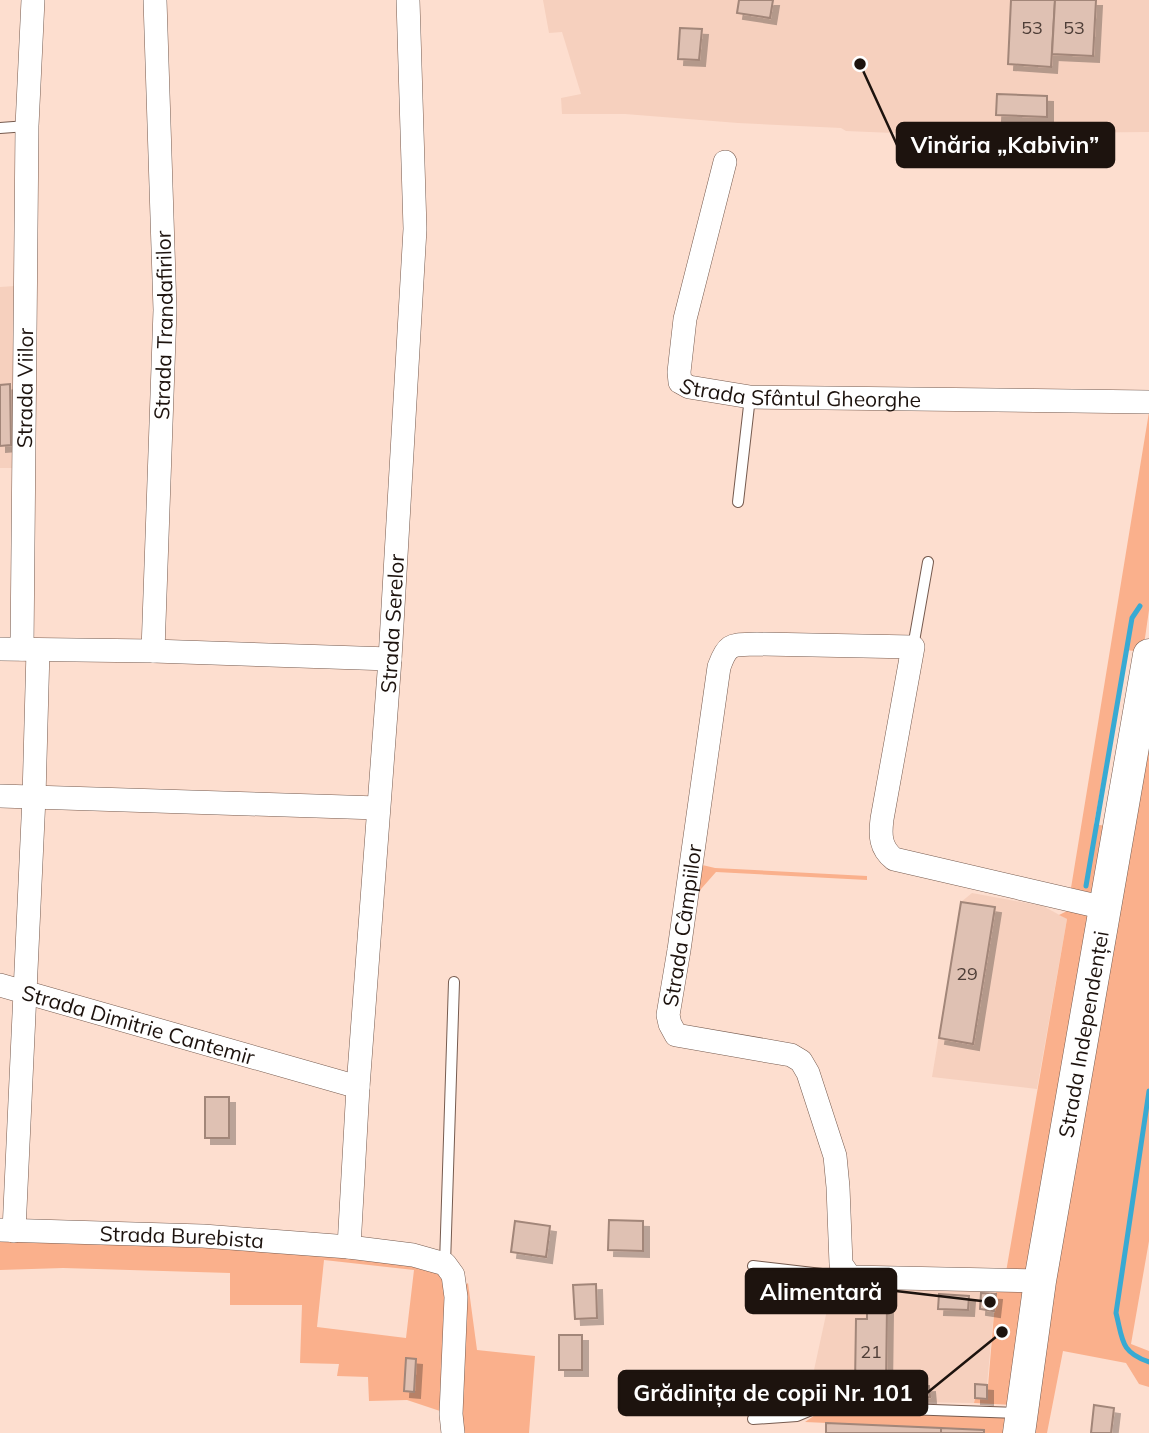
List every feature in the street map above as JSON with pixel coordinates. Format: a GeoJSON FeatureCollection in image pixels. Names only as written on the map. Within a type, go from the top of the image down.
{"type":"FeatureCollection","features":[{"type":"Feature","properties":{"kind":"main road","name":"Strada Independenței"},"geometry":{"type":"LineString","coordinates":[[1020,1423],[1041,1281],[1149,655]]}},
{"type":"Feature","properties":{"kind":"street","name":"Strada Viilor"},"geometry":{"type":"LineString","coordinates":[[20,649],[27,126],[33,0]]}},
{"type":"Feature","properties":{"kind":"street","name":"Strada Trandafirilor"},"geometry":{"type":"LineString","coordinates":[[153,651],[165,310],[155,0]]}},
{"type":"Feature","properties":{"kind":"street","name":"Strada Serelor"},"geometry":{"type":"LineString","coordinates":[[349,1247],[358,1087],[390,659],[415,229],[408,0]]}},
{"type":"Feature","properties":{"kind":"street","name":"Strada Sfântul Gheorghe"},"geometry":{"type":"LineString","coordinates":[[725,162],[685,319],[678,372],[680,382],[689,387],[750,397],[1149,402]]}},
{"type":"Feature","properties":{"kind":"street","name":"Strada Câmpiilor"},"geometry":{"type":"LineString","coordinates":[[850,1277],[841,1264],[835,1156],[802,1061],[791,1055],[676,1035],[668,1014],[719,667],[725,651],[735,645],[757,643],[913,647]]}},
{"type":"Feature","properties":{"kind":"street"},"geometry":{"type":"LineString","coordinates":[[913,647],[880,833],[886,853],[894,859],[1105,908]]}},
{"type":"Feature","properties":{"kind":"street"},"geometry":{"type":"LineString","coordinates":[[20,649],[390,659]]}},
{"type":"Feature","properties":{"kind":"street","name":"Strada Dimitrie Cantemir"},"geometry":{"type":"LineString","coordinates":[[20,649],[34,797],[26,992],[358,1087]]}},
{"type":"Feature","properties":{"kind":"street"},"geometry":{"type":"LineString","coordinates":[[0,796],[378,808]]}},
{"type":"Feature","properties":{"kind":"street"},"geometry":{"type":"LineString","coordinates":[[0,985],[26,992]]}},
{"type":"Feature","properties":{"kind":"street","name":"Strada Burebista"},"geometry":{"type":"LineString","coordinates":[[26,992],[7,1231],[203,1236],[349,1247],[413,1255],[445,1264]]}},
{"type":"Feature","properties":{"kind":"street"},"geometry":{"type":"LineString","coordinates":[[445,1264],[453,1275],[456,1297],[451,1414],[453,1433]]}},
{"type":"Feature","properties":{"kind":"street"},"geometry":{"type":"LineString","coordinates":[[850,1277],[1041,1281]]}},
{"type":"Feature","properties":{"kind":"lane"},"geometry":{"type":"LineString","coordinates":[[0,128],[27,126]]}},
{"type":"Feature","properties":{"kind":"lane"},"geometry":{"type":"LineString","coordinates":[[738,502],[750,397]]}},
{"type":"Feature","properties":{"kind":"lane"},"geometry":{"type":"LineString","coordinates":[[913,647],[928,562]]}},
{"type":"Feature","properties":{"kind":"lane"},"geometry":{"type":"LineString","coordinates":[[445,1264],[454,982]]}},
{"type":"Feature","properties":{"kind":"lane"},"geometry":{"type":"LineString","coordinates":[[753,1266],[850,1277]]}},
{"type":"Feature","properties":{"kind":"lane","name":"Strada Independenței"},"geometry":{"type":"LineString","coordinates":[[753,1419],[797,1416],[821,1406],[1020,1423]]}},
{"type":"Feature","properties":{"kind":"shaded area"},"geometry":{"type":"Polygon","coordinates":[[[543,0],[1149,0],[1149,132],[918,134],[625,114],[562,114],[561,98],[581,94],[562,32],[549,33],[543,0]]]}},
{"type":"Feature","properties":{"kind":"shaded area"},"geometry":{"type":"Polygon","coordinates":[[[15,286],[14,468],[0,468],[0,287],[15,286]]]}},
{"type":"Feature","properties":{"kind":"shaded area"},"geometry":{"type":"Polygon","coordinates":[[[1149,412],[1149,610],[1143,652],[1126,650],[1094,824],[1111,827],[1099,895],[1071,888],[1149,412]]]}},
{"type":"Feature","properties":{"kind":"shaded area"},"geometry":{"type":"Polygon","coordinates":[[[1149,731],[1149,1241],[1131,1344],[1149,1351],[1149,1387],[1139,1384],[1126,1363],[1063,1351],[1047,1433],[1026,1433],[1149,731]]]}},
{"type":"Feature","properties":{"kind":"shaded area"},"geometry":{"type":"Polygon","coordinates":[[[698,864],[715,868],[867,876],[867,880],[716,872],[694,897],[698,864]]]}},
{"type":"Feature","properties":{"kind":"shaded area"},"geometry":{"type":"Polygon","coordinates":[[[972,893],[1043,906],[1067,919],[1037,1089],[932,1077],[961,902],[972,893]]]}},
{"type":"Feature","properties":{"kind":"shaded area"},"geometry":{"type":"Polygon","coordinates":[[[1069,910],[1095,915],[1032,1271],[1006,1272],[1067,919],[1059,915],[1069,910]]]}},
{"type":"Feature","properties":{"kind":"shaded area"},"geometry":{"type":"Polygon","coordinates":[[[0,1239],[186,1241],[416,1260],[442,1273],[449,1287],[443,1412],[407,1400],[369,1401],[368,1377],[337,1376],[339,1364],[300,1363],[302,1305],[230,1305],[230,1273],[63,1268],[0,1270],[0,1239]],[[324,1260],[317,1327],[406,1338],[414,1270],[324,1260]]]}},
{"type":"Feature","properties":{"kind":"shaded area"},"geometry":{"type":"Polygon","coordinates":[[[468,1283],[477,1350],[535,1356],[529,1433],[461,1433],[463,1287],[468,1283]]]}},
{"type":"Feature","properties":{"kind":"shaded area"},"geometry":{"type":"Polygon","coordinates":[[[832,1287],[996,1290],[987,1385],[975,1384],[974,1403],[812,1399],[814,1370],[832,1287]]]}},
{"type":"Feature","properties":{"kind":"shaded area"},"geometry":{"type":"Polygon","coordinates":[[[996,1290],[1029,1290],[1013,1405],[974,1403],[975,1398],[987,1398],[996,1290]]]}},
{"type":"Feature","properties":{"kind":"shaded area"},"geometry":{"type":"Polygon","coordinates":[[[821,1411],[1012,1416],[1011,1433],[805,1422],[821,1411]]]}},
{"type":"Feature","properties":{"kind":"building"},"geometry":{"type":"Polygon","coordinates":[[[739,0],[773,0],[770,18],[737,13],[739,0]]]}},
{"type":"Feature","properties":{"kind":"building"},"geometry":{"type":"Polygon","coordinates":[[[1011,0],[1055,0],[1051,67],[1008,64],[1011,0]]]}},
{"type":"Feature","properties":{"kind":"building"},"geometry":{"type":"Polygon","coordinates":[[[1055,0],[1096,0],[1093,56],[1052,54],[1055,0]]]}},
{"type":"Feature","properties":{"kind":"building"},"geometry":{"type":"Polygon","coordinates":[[[680,28],[702,29],[699,60],[678,59],[680,28]]]}},
{"type":"Feature","properties":{"kind":"building"},"geometry":{"type":"Polygon","coordinates":[[[997,94],[1047,96],[1047,117],[996,115],[997,94]]]}},
{"type":"Feature","properties":{"kind":"building"},"geometry":{"type":"Polygon","coordinates":[[[10,384],[11,445],[0,446],[0,385],[10,384]]]}},
{"type":"Feature","properties":{"kind":"building"},"geometry":{"type":"Polygon","coordinates":[[[961,902],[995,907],[973,1044],[939,1038],[961,902]]]}},
{"type":"Feature","properties":{"kind":"building"},"geometry":{"type":"Polygon","coordinates":[[[205,1097],[229,1097],[229,1138],[205,1138],[205,1097]]]}},
{"type":"Feature","properties":{"kind":"building"},"geometry":{"type":"Polygon","coordinates":[[[609,1220],[643,1221],[643,1251],[608,1250],[609,1220]]]}},
{"type":"Feature","properties":{"kind":"building"},"geometry":{"type":"Polygon","coordinates":[[[515,1221],[550,1226],[546,1257],[511,1252],[515,1221]]]}},
{"type":"Feature","properties":{"kind":"building"},"geometry":{"type":"Polygon","coordinates":[[[596,1284],[597,1318],[575,1319],[573,1285],[596,1284]]]}},
{"type":"Feature","properties":{"kind":"building"},"geometry":{"type":"Polygon","coordinates":[[[981,1293],[996,1294],[994,1311],[980,1309],[981,1293]]]}},
{"type":"Feature","properties":{"kind":"building"},"geometry":{"type":"Polygon","coordinates":[[[939,1294],[969,1296],[968,1310],[938,1309],[939,1294]]]}},
{"type":"Feature","properties":{"kind":"building"},"geometry":{"type":"Polygon","coordinates":[[[867,1305],[887,1306],[886,1384],[855,1384],[856,1319],[867,1319],[867,1305]]]}},
{"type":"Feature","properties":{"kind":"building"},"geometry":{"type":"Polygon","coordinates":[[[559,1335],[582,1335],[582,1370],[559,1370],[559,1335]]]}},
{"type":"Feature","properties":{"kind":"building"},"geometry":{"type":"Polygon","coordinates":[[[406,1358],[416,1359],[414,1392],[404,1391],[406,1358]]]}},
{"type":"Feature","properties":{"kind":"building"},"geometry":{"type":"Polygon","coordinates":[[[975,1384],[987,1385],[987,1399],[975,1398],[975,1384]]]}},
{"type":"Feature","properties":{"kind":"building"},"geometry":{"type":"Polygon","coordinates":[[[929,1386],[930,1397],[915,1398],[915,1387],[929,1386]]]}},
{"type":"Feature","properties":{"kind":"building"},"geometry":{"type":"Polygon","coordinates":[[[1094,1405],[1114,1408],[1111,1433],[1091,1433],[1094,1405]]]}},
{"type":"Feature","properties":{"kind":"building"},"geometry":{"type":"Polygon","coordinates":[[[826,1423],[941,1428],[941,1433],[826,1433],[826,1423]]]}},
{"type":"Feature","properties":{"kind":"building"},"geometry":{"type":"Polygon","coordinates":[[[941,1428],[984,1430],[984,1433],[941,1433],[941,1428]]]}},
{"type":"Feature","properties":{"kind":"waterway"},"geometry":{"type":"LineString","coordinates":[[1086,886],[1132,618],[1140,606]]}},
{"type":"Feature","properties":{"kind":"waterway"},"geometry":{"type":"LineString","coordinates":[[1149,1091],[1116,1313],[1124,1344],[1133,1354],[1149,1362]]}},
{"type":"Feature","properties":{"kind":"place","name":"Vinăria „Kabivin”"},"geometry":{"type":"Point","coordinates":[860,64]}},
{"type":"Feature","properties":{"kind":"place","name":"Alimentară"},"geometry":{"type":"Point","coordinates":[990,1302]}},
{"type":"Feature","properties":{"kind":"place","name":"Grădinița de copii Nr. 101"},"geometry":{"type":"Point","coordinates":[1002,1332]}}]}
